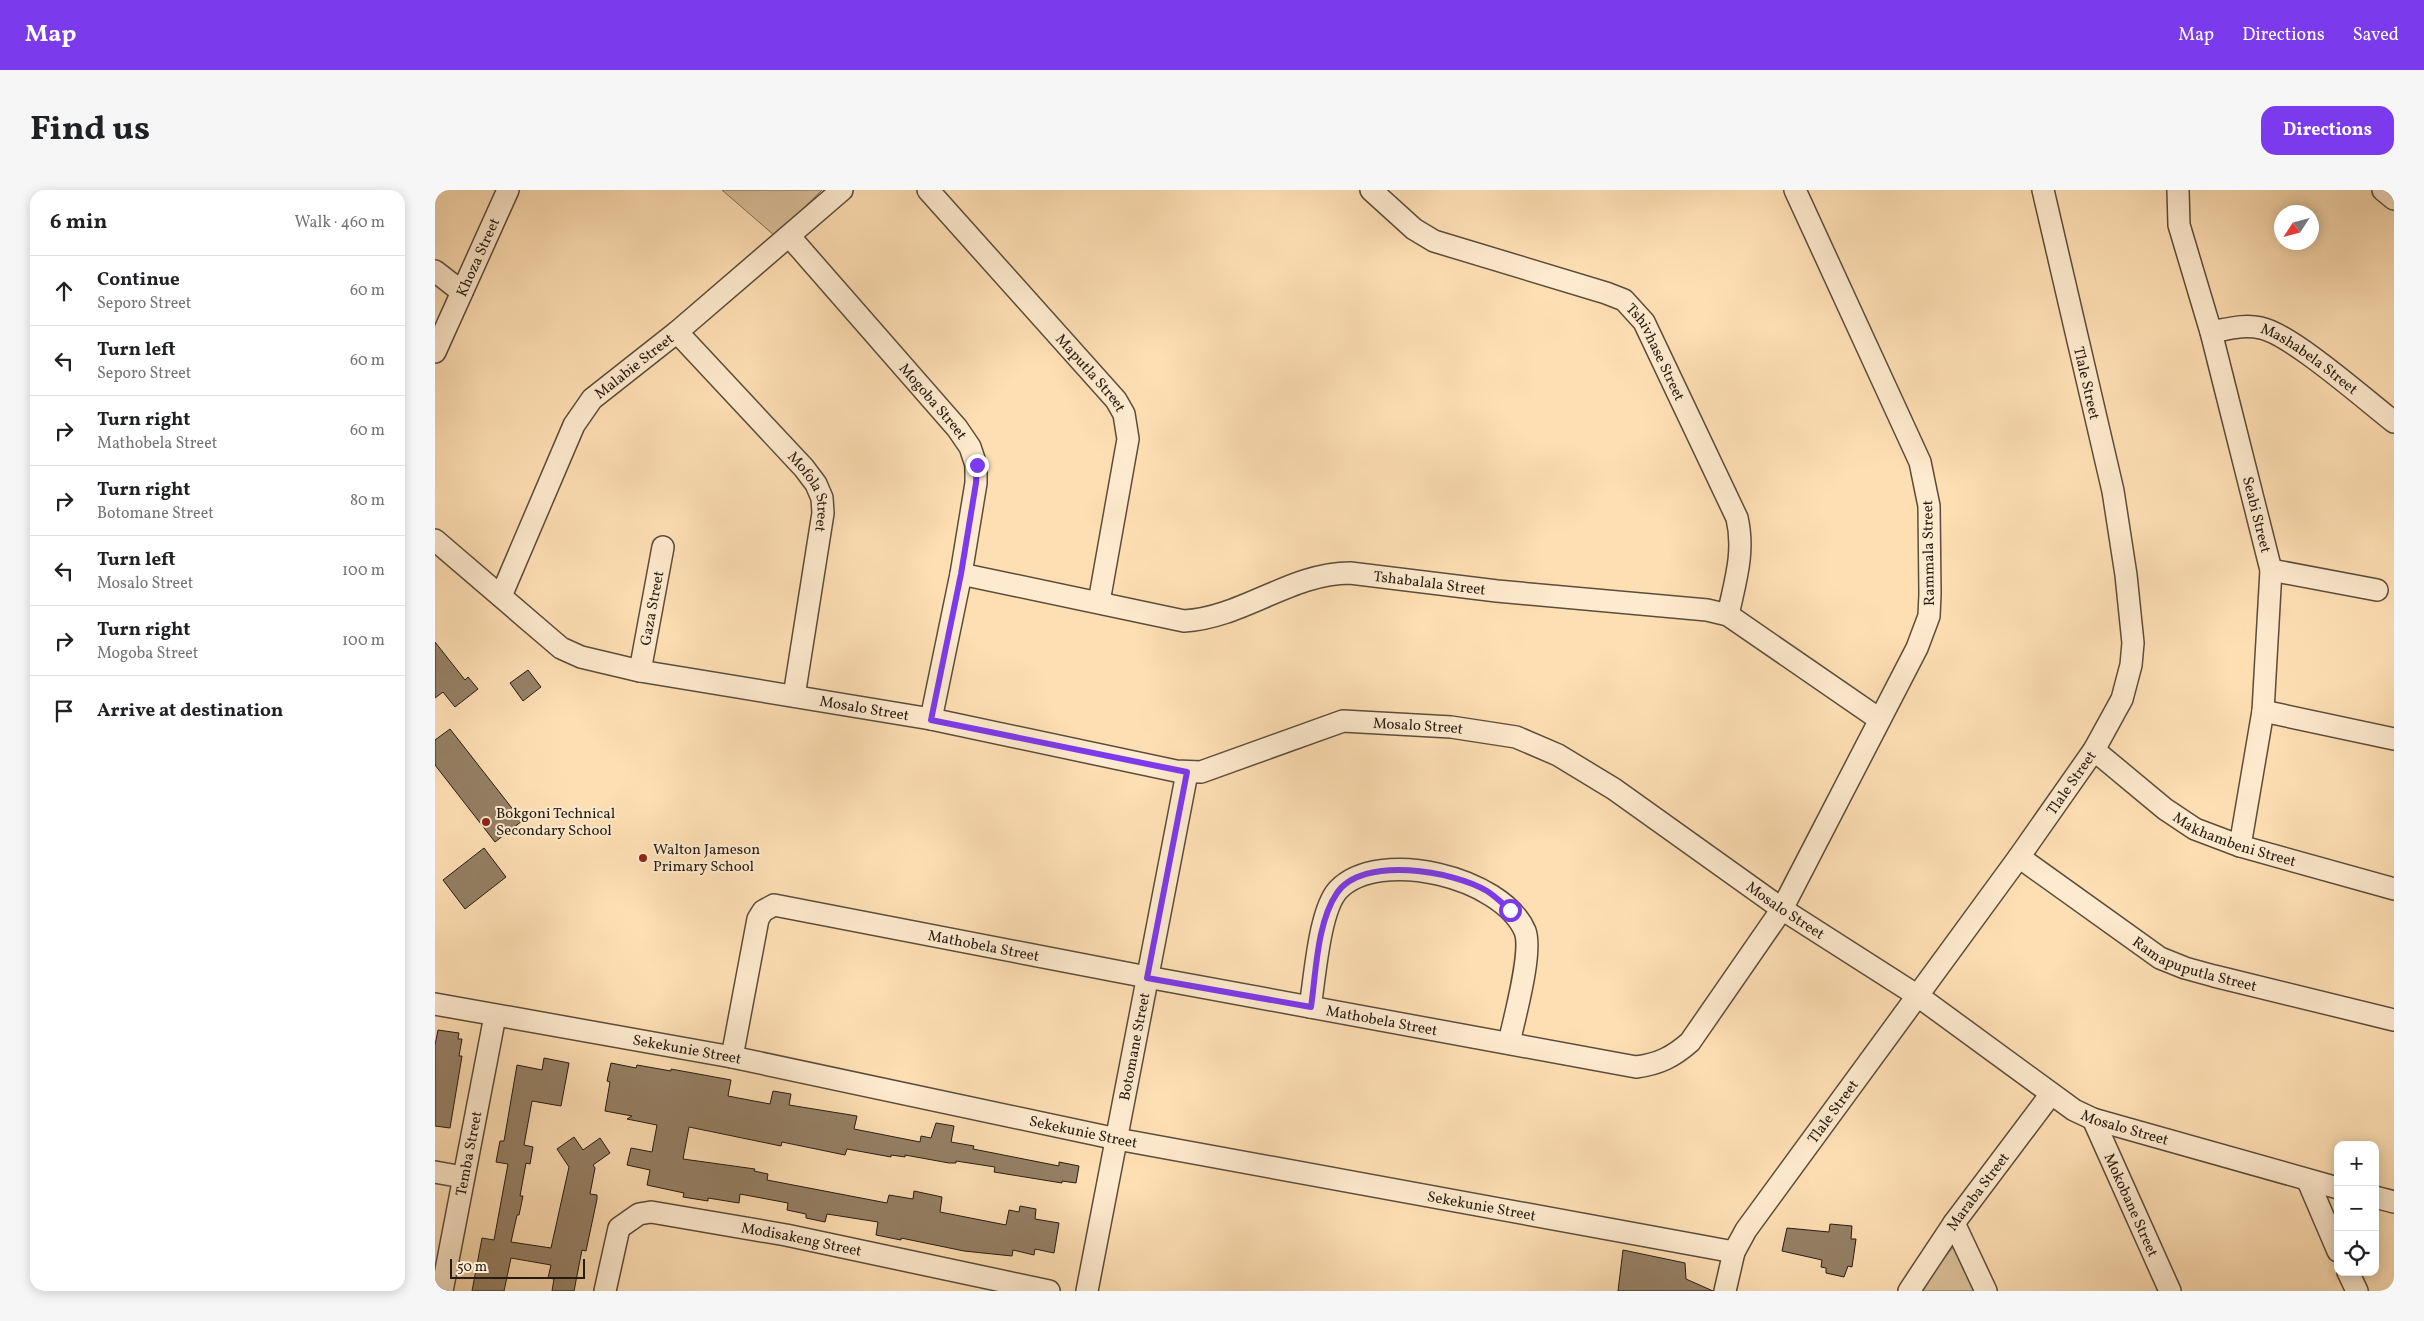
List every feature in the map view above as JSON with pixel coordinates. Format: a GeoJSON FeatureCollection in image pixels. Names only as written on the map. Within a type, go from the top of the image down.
{"type":"FeatureCollection","features":[{"type":"Feature","properties":{"kind":"street","name":"Khoza Street"},"geometry":{"type":"LineString","coordinates":[[435,352],[508,190]]}},
{"type":"Feature","properties":{"kind":"street","name":"Malabie Street"},"geometry":{"type":"LineString","coordinates":[[501,596],[581,413],[606,387],[677,332],[790,237],[842,190]]}},
{"type":"Feature","properties":{"kind":"street","name":"Maputla Street"},"geometry":{"type":"LineString","coordinates":[[928,190],[1109,393],[1124,414],[1128,439],[1099,602]]}},
{"type":"Feature","properties":{"kind":"street","name":"Tshivhase Street"},"geometry":{"type":"LineString","coordinates":[[1371,190],[1413,228],[1434,241],[1606,293],[1624,300],[1635,310],[1652,340],[1737,518],[1741,535],[1741,553],[1728,615]]}},
{"type":"Feature","properties":{"kind":"street","name":"Rammala Street"},"geometry":{"type":"LineString","coordinates":[[1782,909],[1917,648],[1929,616],[1928,491],[1920,462],[1795,190]]}},
{"type":"Feature","properties":{"kind":"street","name":"Tlale Street"},"geometry":{"type":"LineString","coordinates":[[1725,1291],[1734,1252],[1746,1230],[2019,857],[2094,750],[2123,699],[2129,674],[2133,643],[2113,491],[2043,190]]}},
{"type":"Feature","properties":{"kind":"street","name":"Seabi Street"},"geometry":{"type":"LineString","coordinates":[[2178,190],[2179,225],[2211,332],[2271,570],[2263,711],[2240,846]]}},
{"type":"Feature","properties":{"kind":"street"},"geometry":{"type":"LineString","coordinates":[[2383,190],[2394,199]]}},
{"type":"Feature","properties":{"kind":"street","name":"Mogoba Street"},"geometry":{"type":"LineString","coordinates":[[790,237],[957,428],[970,447],[977,465],[976,483],[961,574],[931,720]]}},
{"type":"Feature","properties":{"kind":"street"},"geometry":{"type":"LineString","coordinates":[[435,271],[462,292]]}},
{"type":"Feature","properties":{"kind":"street","name":"Mashabela Street"},"geometry":{"type":"LineString","coordinates":[[2211,332],[2239,326],[2263,328],[2305,353],[2394,422]]}},
{"type":"Feature","properties":{"kind":"street","name":"Mofola Street"},"geometry":{"type":"LineString","coordinates":[[677,332],[804,468],[816,484],[822,498],[821,531],[794,696]]}},
{"type":"Feature","properties":{"kind":"street","name":"Mosalo Street"},"geometry":{"type":"LineString","coordinates":[[435,540],[566,651],[581,657],[640,670],[931,720],[1187,772],[1201,772],[1220,766],[1343,721],[1451,728],[1516,737],[1558,754],[1614,789],[1782,909],[1918,996],[2051,1094],[2093,1119],[2334,1187]]}},
{"type":"Feature","properties":{"kind":"street","name":"Gaza Street"},"geometry":{"type":"LineString","coordinates":[[640,670],[663,547]]}},
{"type":"Feature","properties":{"kind":"street"},"geometry":{"type":"LineString","coordinates":[[2271,570],[2377,590]]}},
{"type":"Feature","properties":{"kind":"street","name":"Tshabalala Street"},"geometry":{"type":"LineString","coordinates":[[961,574],[1099,602],[1171,620],[1197,621],[1315,577],[1332,573],[1350,573],[1497,591],[1677,606],[1728,615],[1879,719]]}},
{"type":"Feature","properties":{"kind":"street"},"geometry":{"type":"LineString","coordinates":[[2263,711],[2394,739]]}},
{"type":"Feature","properties":{"kind":"street","name":"Makhambeni Street"},"geometry":{"type":"LineString","coordinates":[[2094,750],[2165,809],[2195,828],[2240,846],[2394,889]]}},
{"type":"Feature","properties":{"kind":"street","name":"Botomane Street"},"geometry":{"type":"LineString","coordinates":[[1087,1291],[1187,772]]}},
{"type":"Feature","properties":{"kind":"street","name":"Ramapuputla Street"},"geometry":{"type":"LineString","coordinates":[[2019,857],[2160,958],[2185,968],[2214,976],[2394,1020]]}},
{"type":"Feature","properties":{"kind":"street"},"geometry":{"type":"LineString","coordinates":[[1311,1007],[1326,912],[1338,891],[1353,879],[1372,871],[1406,870],[1453,877],[1486,891],[1510,910],[1525,932],[1526,962],[1509,1043]]}},
{"type":"Feature","properties":{"kind":"street","name":"Mathobela Street"},"geometry":{"type":"LineString","coordinates":[[732,1057],[758,919],[763,911],[774,905],[1147,978],[1636,1067],[1656,1064],[1674,1056],[1690,1042],[1782,909]]}},
{"type":"Feature","properties":{"kind":"street","name":"Sekekunie Street"},"geometry":{"type":"LineString","coordinates":[[435,1004],[732,1057],[1117,1139],[1734,1252]]}},
{"type":"Feature","properties":{"kind":"street","name":"Temba Street"},"geometry":{"type":"LineString","coordinates":[[442,1291],[495,1016]]}},
{"type":"Feature","properties":{"kind":"street","name":"Maraba Street"},"geometry":{"type":"LineString","coordinates":[[1909,1291],[1954,1223],[2051,1094]]}},
{"type":"Feature","properties":{"kind":"street","name":"Mokobane Street"},"geometry":{"type":"LineString","coordinates":[[2093,1119],[2170,1291]]}},
{"type":"Feature","properties":{"kind":"street"},"geometry":{"type":"LineString","coordinates":[[435,1172],[463,1177]]}},
{"type":"Feature","properties":{"kind":"street"},"geometry":{"type":"LineString","coordinates":[[2308,1181],[2334,1242]]}},
{"type":"Feature","properties":{"kind":"street"},"geometry":{"type":"LineString","coordinates":[[2379,1198],[2394,1202]]}},
{"type":"Feature","properties":{"kind":"street","name":"Modisakeng Street"},"geometry":{"type":"LineString","coordinates":[[605,1291],[619,1228],[639,1214],[651,1212],[787,1235],[1049,1291]]}},
{"type":"Feature","properties":{"kind":"street"},"geometry":{"type":"LineString","coordinates":[[1954,1223],[1986,1291]]}},
{"type":"Feature","properties":{"kind":"street"},"geometry":{"type":"LineString","coordinates":[[2350,1276],[2357,1291]]}},
{"type":"Feature","properties":{"kind":"shaded area"},"geometry":{"type":"Polygon","coordinates":[[[722,190],[822,190],[775,236],[722,190]]]}},
{"type":"Feature","properties":{"kind":"shaded area"},"geometry":{"type":"Polygon","coordinates":[[[1954,1246],[1975,1291],[1918,1291],[1954,1246]]]}},
{"type":"Feature","properties":{"kind":"building"},"geometry":{"type":"Polygon","coordinates":[[[435,642],[465,680],[468,677],[478,689],[455,707],[443,692],[435,698],[435,642]]]}},
{"type":"Feature","properties":{"kind":"building"},"geometry":{"type":"Polygon","coordinates":[[[528,670],[541,687],[523,701],[510,683],[528,670]]]}},
{"type":"Feature","properties":{"kind":"building"},"geometry":{"type":"Polygon","coordinates":[[[450,729],[522,821],[495,842],[435,765],[435,740],[450,729]]]}},
{"type":"Feature","properties":{"kind":"building"},"geometry":{"type":"Polygon","coordinates":[[[484,848],[506,877],[465,909],[443,880],[484,848]]]}},
{"type":"Feature","properties":{"kind":"building"},"geometry":{"type":"Polygon","coordinates":[[[438,1030],[459,1033],[458,1039],[462,1039],[459,1056],[462,1056],[450,1128],[435,1126],[435,1045],[438,1030]]]}},
{"type":"Feature","properties":{"kind":"building"},"geometry":{"type":"Polygon","coordinates":[[[544,1058],[569,1063],[561,1106],[532,1101],[524,1145],[533,1147],[530,1164],[526,1163],[520,1196],[523,1196],[511,1242],[551,1248],[569,1167],[557,1149],[574,1137],[583,1150],[600,1138],[610,1153],[593,1165],[595,1168],[590,1194],[597,1195],[597,1199],[586,1251],[582,1250],[574,1291],[552,1291],[554,1279],[548,1278],[551,1265],[511,1258],[504,1291],[472,1291],[482,1238],[494,1240],[508,1164],[496,1162],[500,1141],[504,1141],[517,1065],[542,1070],[544,1058]]]}},
{"type":"Feature","properties":{"kind":"building"},"geometry":{"type":"Polygon","coordinates":[[[611,1063],[636,1068],[637,1065],[671,1071],[671,1069],[731,1080],[728,1096],[770,1104],[773,1091],[791,1094],[789,1105],[857,1116],[854,1129],[920,1142],[921,1136],[931,1138],[936,1123],[954,1126],[951,1142],[974,1146],[973,1149],[1059,1166],[1059,1162],[1079,1166],[1076,1183],[1062,1181],[1062,1183],[994,1172],[995,1167],[956,1161],[956,1163],[949,1163],[905,1155],[905,1157],[891,1155],[891,1157],[847,1149],[845,1155],[782,1142],[781,1146],[689,1127],[683,1159],[755,1169],[754,1171],[768,1174],[767,1180],[887,1203],[889,1195],[913,1199],[914,1191],[942,1197],[940,1212],[1006,1225],[1009,1210],[1019,1212],[1020,1206],[1036,1209],[1035,1219],[1059,1223],[1054,1253],[1035,1249],[1034,1255],[1013,1250],[1012,1256],[964,1251],[901,1238],[901,1240],[876,1235],[878,1222],[827,1214],[825,1222],[806,1218],[806,1214],[787,1210],[788,1203],[740,1194],[739,1203],[708,1198],[708,1201],[683,1197],[684,1193],[647,1185],[650,1170],[627,1165],[631,1148],[652,1152],[657,1125],[627,1119],[632,1116],[605,1111],[610,1082],[607,1081],[611,1063]]]}},
{"type":"Feature","properties":{"kind":"building"},"geometry":{"type":"Polygon","coordinates":[[[1830,1224],[1852,1226],[1851,1239],[1856,1239],[1852,1267],[1848,1266],[1844,1277],[1826,1273],[1826,1268],[1821,1267],[1822,1260],[1782,1251],[1787,1228],[1829,1232],[1830,1224]]]}},
{"type":"Feature","properties":{"kind":"building"},"geometry":{"type":"Polygon","coordinates":[[[1623,1250],[1685,1263],[1686,1279],[1713,1291],[1618,1291],[1623,1250]]]}},
{"type":"Feature","properties":{"kind":"place","name":"Bokgoni Technical Secondary School"},"geometry":{"type":"Point","coordinates":[486,822]}},
{"type":"Feature","properties":{"kind":"place","name":"Walton Jameson Primary School"},"geometry":{"type":"Point","coordinates":[643,858]}},
{"type":"Feature","properties":{"kind":"route"},"geometry":{"type":"LineString","coordinates":[[977,465],[976,483],[961,574],[931,720],[1176,772],[1187,772],[1147,978],[1311,1007],[1326,912],[1338,891],[1353,879],[1372,871],[1406,870],[1453,877],[1486,891],[1510,910]]}}]}
